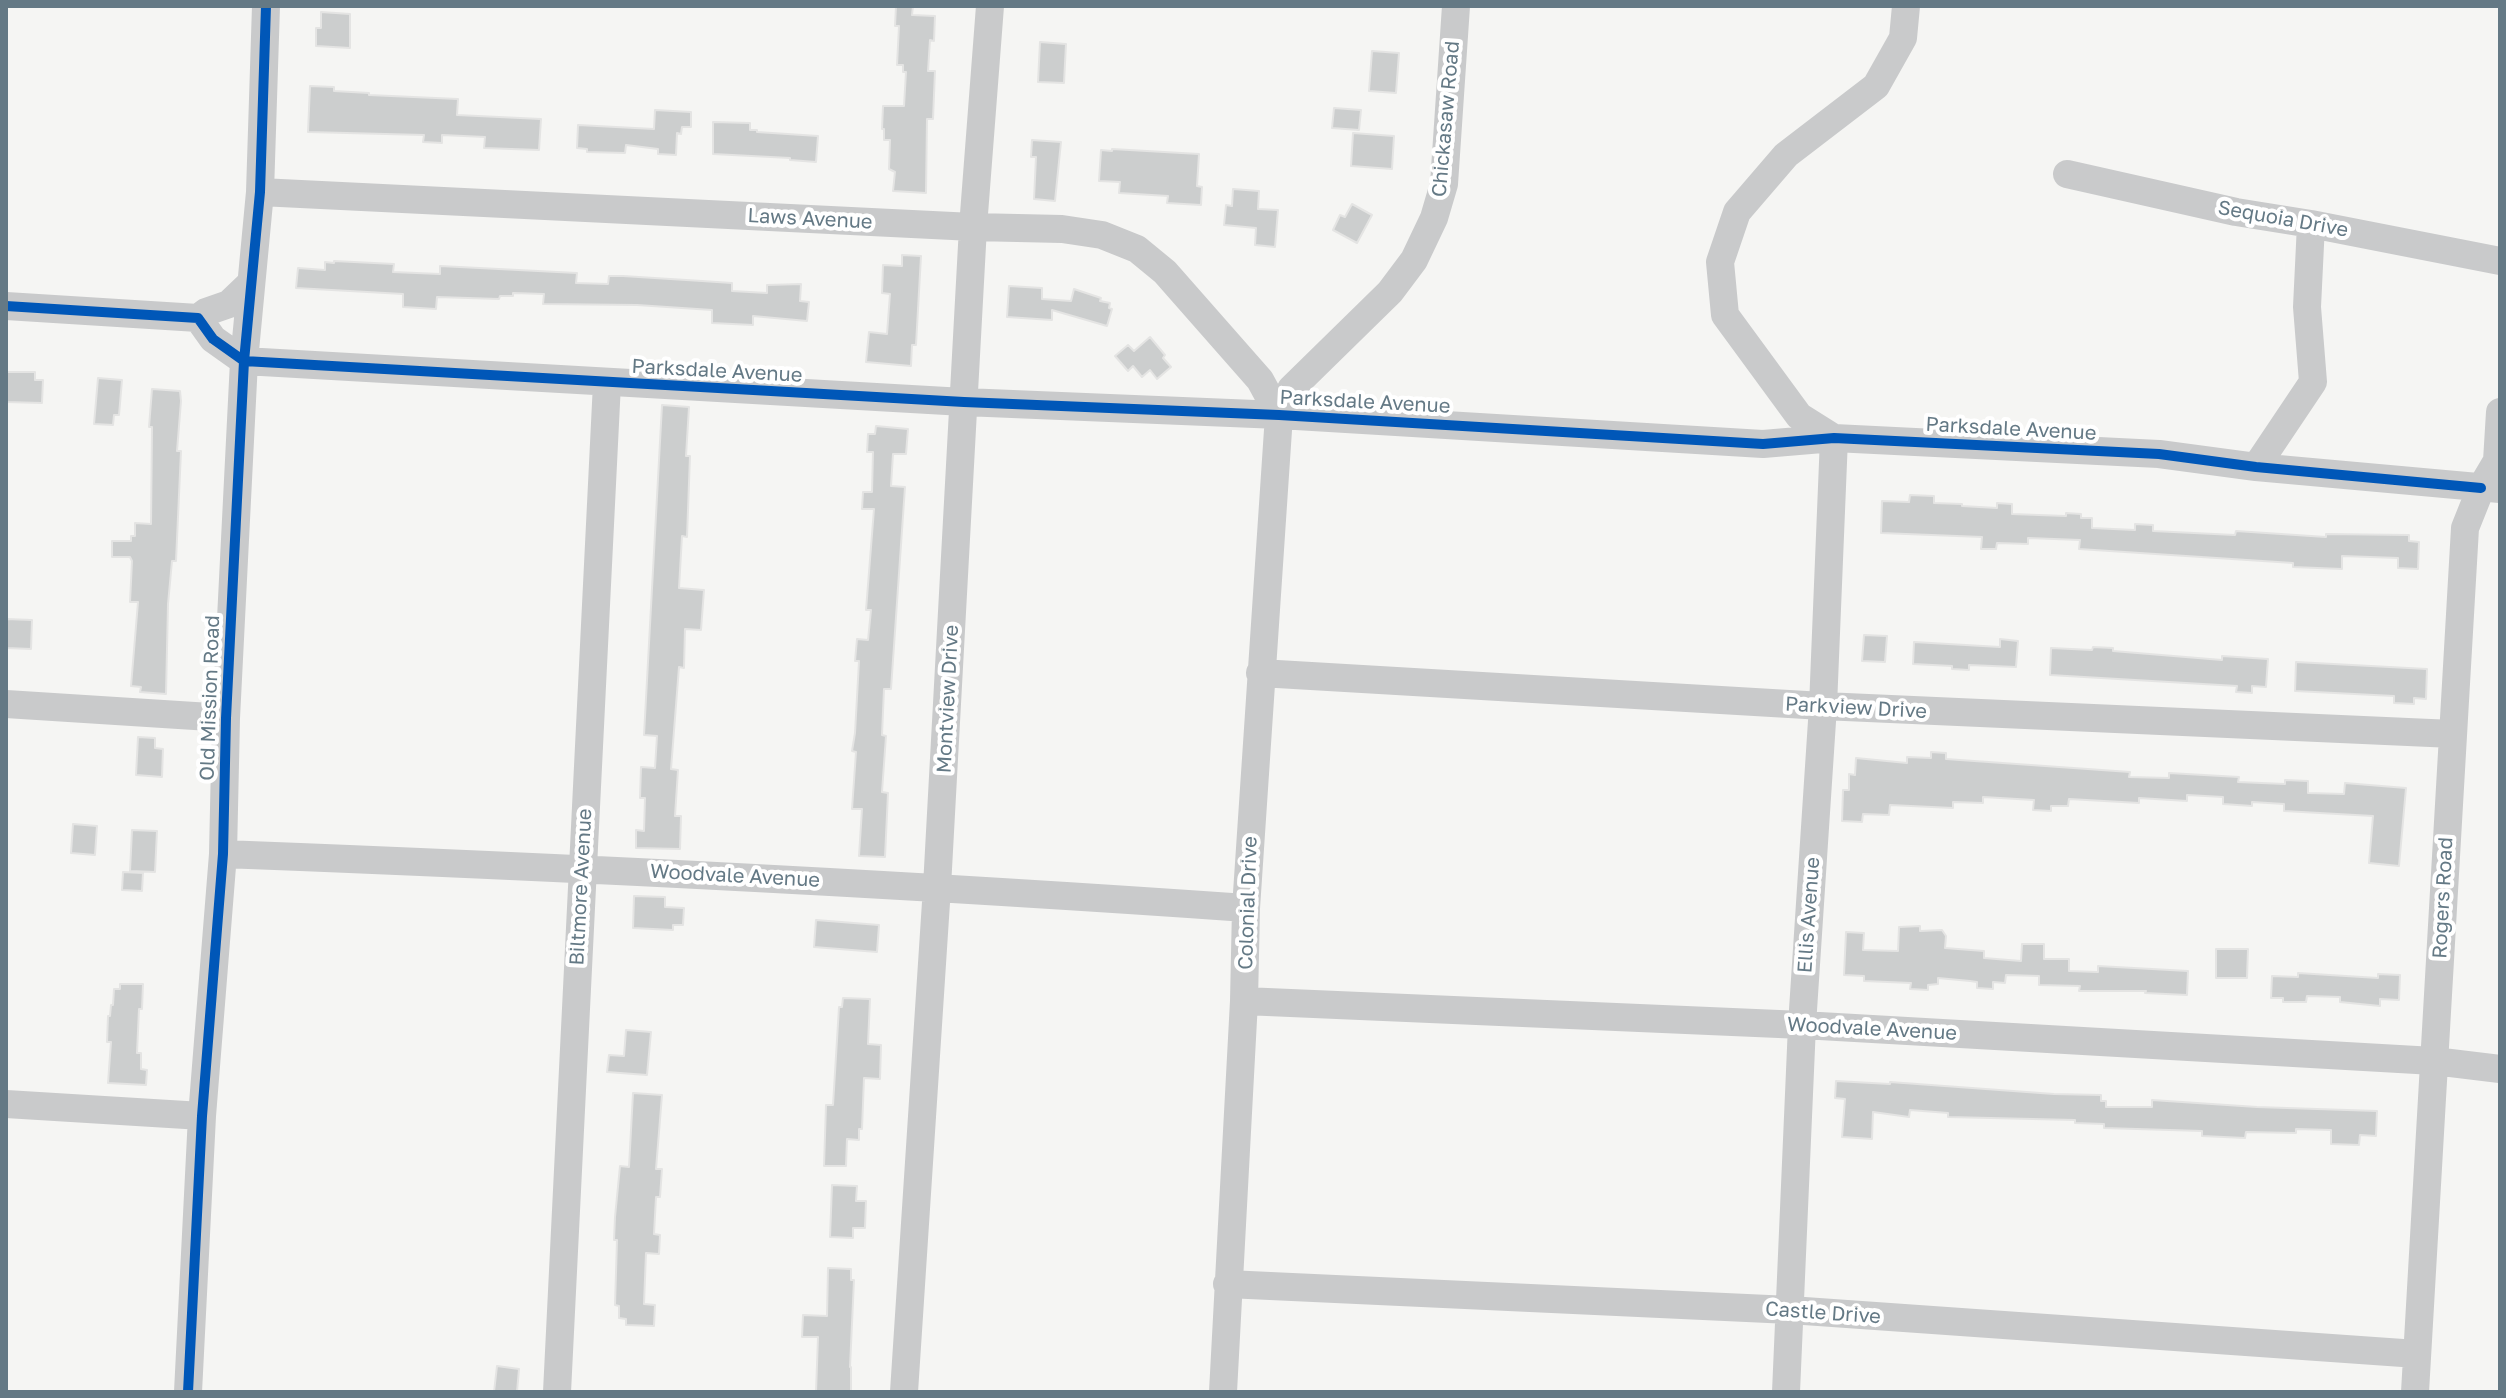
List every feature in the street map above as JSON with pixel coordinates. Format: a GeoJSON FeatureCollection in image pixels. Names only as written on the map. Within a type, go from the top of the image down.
{"type":"FeatureCollection","features":[{"type":"Feature","properties":{"kind":"street","name":"Old Mission Road"},"geometry":{"type":"LineString","coordinates":[[188,1392],[202,1116],[223,854],[226,718],[244,361],[260,192],[266,6]]}},
{"type":"Feature","properties":{"kind":"street","name":"Montview Drive"},"geometry":{"type":"LineString","coordinates":[[904,1392],[937,887],[973,227],[990,6]]}},
{"type":"Feature","properties":{"kind":"street","name":"Chickasaw Road"},"geometry":{"type":"LineString","coordinates":[[1279,415],[1291,389],[1390,292],[1414,260],[1434,218],[1444,184],[1456,6]]}},
{"type":"Feature","properties":{"kind":"street"},"geometry":{"type":"LineString","coordinates":[[1834,438],[1799,416],[1725,315],[1720,262],[1737,212],[1786,155],[1876,86],[1903,38],[1906,6]]}},
{"type":"Feature","properties":{"kind":"street","name":"Sequoia Drive"},"geometry":{"type":"LineString","coordinates":[[2067,174],[2236,212],[2500,261]]}},
{"type":"Feature","properties":{"kind":"street","name":"Laws Avenue"},"geometry":{"type":"LineString","coordinates":[[260,192],[1062,229],[1102,235],[1137,249],[1165,272],[1260,380],[1279,415]]}},
{"type":"Feature","properties":{"kind":"street"},"geometry":{"type":"LineString","coordinates":[[2256,467],[2313,382],[2307,307],[2311,224]]}},
{"type":"Feature","properties":{"kind":"street"},"geometry":{"type":"LineString","coordinates":[[6,306],[198,318],[229,304],[251,283]]}},
{"type":"Feature","properties":{"kind":"street"},"geometry":{"type":"LineString","coordinates":[[198,318],[213,339],[244,361]]}},
{"type":"Feature","properties":{"kind":"street","name":"Parksdale Avenue"},"geometry":{"type":"LineString","coordinates":[[244,361],[964,402],[1279,415],[1763,444],[1834,438],[2159,454],[2256,467],[2491,488]]}},
{"type":"Feature","properties":{"kind":"street","name":"Biltmore Avenue"},"geometry":{"type":"LineString","coordinates":[[557,1392],[607,383]]}},
{"type":"Feature","properties":{"kind":"street","name":"Rogers Road"},"geometry":{"type":"LineString","coordinates":[[2415,1392],[2465,528],[2491,488],[2497,461],[2500,412]]}},
{"type":"Feature","properties":{"kind":"street","name":"Colonial Drive"},"geometry":{"type":"LineString","coordinates":[[1223,1392],[1244,1001],[1246,908],[1279,415]]}},
{"type":"Feature","properties":{"kind":"street","name":"Ellis Avenue"},"geometry":{"type":"LineString","coordinates":[[1786,1392],[1802,1025],[1823,706],[1834,438]]}},
{"type":"Feature","properties":{"kind":"street","name":"Parkview Drive"},"geometry":{"type":"LineString","coordinates":[[1260,673],[1823,706],[2453,734]]}},
{"type":"Feature","properties":{"kind":"street"},"geometry":{"type":"LineString","coordinates":[[6,704],[226,718]]}},
{"type":"Feature","properties":{"kind":"street","name":"Woodvale Avenue"},"geometry":{"type":"LineString","coordinates":[[223,854],[582,868],[1246,908]]}},
{"type":"Feature","properties":{"kind":"street","name":"Woodvale Avenue"},"geometry":{"type":"LineString","coordinates":[[1244,1001],[1802,1025],[2434,1061],[2500,1069]]}},
{"type":"Feature","properties":{"kind":"street"},"geometry":{"type":"LineString","coordinates":[[6,1104],[202,1116]]}},
{"type":"Feature","properties":{"kind":"street","name":"Castle Drive"},"geometry":{"type":"LineString","coordinates":[[1227,1284],[1790,1310],[2417,1354]]}},
{"type":"Feature","properties":{"kind":"building"},"geometry":{"type":"Polygon","coordinates":[[[896,6],[913,6],[912,15],[935,16],[928,71],[935,71],[933,119],[927,119],[926,193],[893,191],[895,172],[889,169],[890,140],[884,140],[882,129],[883,106],[904,106],[906,72],[903,72],[903,65],[897,65],[899,26],[895,26],[896,6]]]}},
{"type":"Feature","properties":{"kind":"building"},"geometry":{"type":"Polygon","coordinates":[[[321,12],[350,14],[350,48],[316,46],[316,28],[321,28],[321,12]]]}},
{"type":"Feature","properties":{"kind":"building"},"geometry":{"type":"Polygon","coordinates":[[[1040,42],[1066,44],[1064,83],[1038,82],[1040,42]]]}},
{"type":"Feature","properties":{"kind":"building"},"geometry":{"type":"Polygon","coordinates":[[[1372,51],[1399,53],[1396,93],[1369,91],[1372,51]]]}},
{"type":"Feature","properties":{"kind":"building"},"geometry":{"type":"Polygon","coordinates":[[[310,86],[334,87],[334,91],[369,95],[458,99],[457,115],[541,119],[539,150],[484,148],[485,137],[442,135],[442,143],[423,142],[424,135],[308,132],[310,86]]]}},
{"type":"Feature","properties":{"kind":"building"},"geometry":{"type":"Polygon","coordinates":[[[1334,108],[1361,110],[1359,130],[1332,128],[1334,108]]]}},
{"type":"Feature","properties":{"kind":"building"},"geometry":{"type":"Polygon","coordinates":[[[655,110],[691,112],[691,127],[682,127],[681,134],[677,133],[676,155],[658,154],[658,149],[626,145],[625,153],[587,152],[587,149],[577,148],[578,125],[654,129],[655,110]]]}},
{"type":"Feature","properties":{"kind":"building"},"geometry":{"type":"Polygon","coordinates":[[[713,122],[750,123],[750,130],[757,132],[818,136],[816,162],[713,154],[713,122]]]}},
{"type":"Feature","properties":{"kind":"building"},"geometry":{"type":"Polygon","coordinates":[[[1353,133],[1394,136],[1392,169],[1351,166],[1353,133]]]}},
{"type":"Feature","properties":{"kind":"building"},"geometry":{"type":"Polygon","coordinates":[[[1032,140],[1061,142],[1055,201],[1034,199],[1036,157],[1031,157],[1032,140]]]}},
{"type":"Feature","properties":{"kind":"building"},"geometry":{"type":"Polygon","coordinates":[[[1101,150],[1199,154],[1197,186],[1202,187],[1201,205],[1167,203],[1168,196],[1119,193],[1120,182],[1099,181],[1101,150]]]}},
{"type":"Feature","properties":{"kind":"building"},"geometry":{"type":"Polygon","coordinates":[[[1233,189],[1259,191],[1258,209],[1278,210],[1275,247],[1255,245],[1256,228],[1224,225],[1226,205],[1232,206],[1233,189]]]}},
{"type":"Feature","properties":{"kind":"building"},"geometry":{"type":"Polygon","coordinates":[[[1352,204],[1372,215],[1357,243],[1333,230],[1340,215],[1345,217],[1352,204]]]}},
{"type":"Feature","properties":{"kind":"building"},"geometry":{"type":"Polygon","coordinates":[[[902,255],[921,256],[916,345],[912,345],[911,366],[866,362],[869,332],[887,334],[890,294],[882,293],[883,265],[902,266],[902,255]]]}},
{"type":"Feature","properties":{"kind":"building"},"geometry":{"type":"Polygon","coordinates":[[[325,262],[394,264],[393,272],[440,274],[440,266],[577,273],[576,283],[608,284],[609,276],[623,276],[732,283],[732,291],[767,293],[767,285],[801,284],[800,301],[809,302],[807,321],[753,316],[753,325],[712,323],[712,310],[543,304],[544,294],[513,293],[513,296],[500,296],[499,299],[437,297],[436,309],[403,307],[403,294],[296,288],[298,268],[325,270],[325,262]]]}},
{"type":"Feature","properties":{"kind":"building"},"geometry":{"type":"Polygon","coordinates":[[[1009,286],[1042,288],[1042,299],[1071,301],[1074,289],[1101,298],[1100,301],[1110,303],[1109,308],[1112,309],[1107,326],[1052,310],[1052,320],[1007,317],[1009,286]]]}},
{"type":"Feature","properties":{"kind":"building"},"geometry":{"type":"Polygon","coordinates":[[[1150,337],[1171,367],[1157,379],[1150,370],[1142,377],[1133,366],[1128,371],[1115,356],[1128,345],[1134,351],[1150,337]]]}},
{"type":"Feature","properties":{"kind":"building"},"geometry":{"type":"Polygon","coordinates":[[[7,372],[35,372],[35,380],[43,380],[42,403],[6,402],[7,372]]]}},
{"type":"Feature","properties":{"kind":"building"},"geometry":{"type":"Polygon","coordinates":[[[98,378],[122,380],[119,415],[114,415],[113,425],[94,424],[98,378]]]}},
{"type":"Feature","properties":{"kind":"building"},"geometry":{"type":"Polygon","coordinates":[[[152,389],[180,391],[181,401],[177,451],[181,451],[176,561],[172,561],[168,604],[166,694],[140,692],[141,687],[131,686],[138,602],[130,602],[132,561],[130,557],[112,557],[112,541],[131,541],[131,536],[135,536],[135,523],[151,524],[152,427],[149,427],[152,389]]]}},
{"type":"Feature","properties":{"kind":"building"},"geometry":{"type":"Polygon","coordinates":[[[662,405],[689,407],[687,537],[682,536],[679,588],[704,590],[701,630],[685,629],[684,668],[679,667],[671,769],[678,770],[675,816],[681,816],[680,849],[636,848],[636,830],[644,831],[645,798],[640,798],[641,767],[655,768],[657,736],[644,735],[662,405]]]}},
{"type":"Feature","properties":{"kind":"building"},"geometry":{"type":"Polygon","coordinates":[[[876,426],[908,429],[906,454],[893,454],[891,486],[905,487],[891,689],[884,689],[882,735],[886,736],[882,792],[888,793],[885,857],[859,856],[862,809],[852,809],[856,752],[852,751],[859,661],[855,661],[857,639],[868,640],[871,610],[866,610],[874,509],[862,509],[863,492],[872,492],[873,452],[867,452],[868,434],[875,434],[876,426]]]}},
{"type":"Feature","properties":{"kind":"building"},"geometry":{"type":"Polygon","coordinates":[[[1910,495],[1934,496],[1934,503],[1962,506],[1997,508],[1997,503],[2012,504],[2012,514],[2081,514],[2081,518],[2092,518],[2092,528],[2135,530],[2135,524],[2153,525],[2153,531],[2235,535],[2236,531],[2326,537],[2326,534],[2409,535],[2409,541],[2419,542],[2418,569],[2398,568],[2398,558],[2342,556],[2342,569],[2293,567],[2293,563],[2079,549],[2080,540],[2028,538],[2028,544],[1997,543],[1996,549],[1981,549],[1982,537],[1881,533],[1882,501],[1909,502],[1910,495]]]}},
{"type":"Feature","properties":{"kind":"building"},"geometry":{"type":"Polygon","coordinates":[[[6,619],[32,620],[31,649],[6,648],[6,619]]]}},
{"type":"Feature","properties":{"kind":"building"},"geometry":{"type":"Polygon","coordinates":[[[1864,635],[1887,636],[1885,662],[1862,661],[1864,635]]]}},
{"type":"Feature","properties":{"kind":"building"},"geometry":{"type":"Polygon","coordinates":[[[2000,639],[2018,641],[2016,667],[1969,665],[1969,670],[1913,664],[1914,642],[2000,647],[2000,639]]]}},
{"type":"Feature","properties":{"kind":"building"},"geometry":{"type":"Polygon","coordinates":[[[2093,647],[2222,660],[2222,656],[2268,659],[2266,687],[2252,686],[2252,693],[2236,692],[2237,686],[2050,675],[2051,648],[2092,650],[2093,647]]]}},
{"type":"Feature","properties":{"kind":"building"},"geometry":{"type":"Polygon","coordinates":[[[2296,662],[2427,669],[2426,699],[2414,698],[2414,704],[2394,703],[2394,696],[2295,691],[2296,662]]]}},
{"type":"Feature","properties":{"kind":"building"},"geometry":{"type":"Polygon","coordinates":[[[138,737],[155,738],[155,748],[163,749],[162,777],[136,775],[138,737]]]}},
{"type":"Feature","properties":{"kind":"building"},"geometry":{"type":"Polygon","coordinates":[[[1931,752],[1946,753],[1946,759],[2130,772],[2129,777],[2169,778],[2169,773],[2239,777],[2238,782],[2285,784],[2285,780],[2308,781],[2308,793],[2344,794],[2345,783],[2406,788],[2399,866],[2369,863],[2373,816],[2284,811],[2284,804],[2223,804],[2223,797],[2187,795],[2187,801],[2139,798],[2139,803],[2069,799],[2068,806],[2051,806],[2051,811],[2033,810],[2034,800],[1983,797],[1983,803],[1953,802],[1953,808],[1890,805],[1889,815],[1863,814],[1862,822],[1842,821],[1843,790],[1849,790],[1849,774],[1855,775],[1856,758],[1907,763],[1907,757],[1931,758],[1931,752]]]}},
{"type":"Feature","properties":{"kind":"building"},"geometry":{"type":"Polygon","coordinates":[[[73,824],[97,826],[95,855],[71,853],[73,824]]]}},
{"type":"Feature","properties":{"kind":"building"},"geometry":{"type":"Polygon","coordinates":[[[132,830],[157,831],[155,872],[130,871],[132,830]]]}},
{"type":"Feature","properties":{"kind":"building"},"geometry":{"type":"Polygon","coordinates":[[[123,872],[143,873],[142,891],[122,890],[123,872]]]}},
{"type":"Feature","properties":{"kind":"building"},"geometry":{"type":"Polygon","coordinates":[[[634,896],[665,897],[665,907],[684,908],[683,925],[673,925],[673,930],[633,928],[634,896]]]}},
{"type":"Feature","properties":{"kind":"building"},"geometry":{"type":"Polygon","coordinates":[[[816,920],[879,925],[877,952],[814,947],[816,920]]]}},
{"type":"Feature","properties":{"kind":"building"},"geometry":{"type":"Polygon","coordinates":[[[1920,926],[1920,931],[1942,930],[1946,936],[1945,948],[1984,951],[1984,958],[2021,961],[2022,944],[2044,944],[2044,959],[2069,959],[2069,971],[2098,972],[2098,966],[2188,971],[2187,995],[2146,991],[2079,991],[2080,986],[2039,985],[2039,976],[2006,975],[2005,983],[1993,982],[1993,989],[1977,988],[1977,982],[1938,978],[1938,984],[1928,985],[1928,990],[1910,989],[1911,983],[1864,981],[1864,976],[1844,975],[1846,932],[1864,933],[1863,950],[1898,951],[1899,927],[1920,926]]]}},
{"type":"Feature","properties":{"kind":"building"},"geometry":{"type":"Polygon","coordinates":[[[2216,949],[2248,949],[2247,978],[2216,978],[2216,949]]]}},
{"type":"Feature","properties":{"kind":"building"},"geometry":{"type":"Polygon","coordinates":[[[2298,973],[2378,978],[2378,974],[2400,975],[2399,1000],[2380,999],[2380,1006],[2340,1002],[2340,997],[2307,996],[2306,1002],[2283,1002],[2283,998],[2271,998],[2272,976],[2298,977],[2298,973]]]}},
{"type":"Feature","properties":{"kind":"building"},"geometry":{"type":"Polygon","coordinates":[[[120,984],[143,984],[137,1053],[141,1053],[141,1069],[147,1070],[146,1085],[108,1083],[111,1042],[107,1042],[108,1016],[113,1005],[114,989],[120,989],[120,984]]]}},
{"type":"Feature","properties":{"kind":"building"},"geometry":{"type":"Polygon","coordinates":[[[843,998],[870,999],[868,1044],[881,1045],[880,1079],[864,1078],[862,1129],[859,1129],[859,1140],[847,1139],[846,1166],[824,1166],[826,1105],[833,1105],[839,1007],[842,1007],[843,998]]]}},
{"type":"Feature","properties":{"kind":"building"},"geometry":{"type":"Polygon","coordinates":[[[626,1030],[651,1032],[647,1075],[607,1072],[609,1055],[624,1056],[626,1030]]]}},
{"type":"Feature","properties":{"kind":"building"},"geometry":{"type":"Polygon","coordinates":[[[1836,1081],[2101,1095],[2106,1107],[2152,1107],[2152,1100],[2377,1111],[2376,1136],[2360,1135],[2359,1145],[2331,1144],[2331,1130],[2246,1132],[2245,1138],[2202,1136],[2202,1131],[2104,1128],[2104,1124],[2075,1123],[2075,1120],[1948,1117],[1948,1113],[1910,1110],[1909,1117],[1873,1112],[1872,1139],[1842,1137],[1845,1099],[1835,1098],[1836,1081]]]}},
{"type":"Feature","properties":{"kind":"building"},"geometry":{"type":"Polygon","coordinates":[[[633,1093],[662,1095],[656,1169],[662,1169],[660,1197],[656,1197],[654,1234],[660,1235],[659,1254],[646,1253],[644,1304],[655,1305],[654,1326],[626,1325],[626,1319],[619,1318],[619,1306],[615,1305],[615,1217],[620,1166],[629,1167],[633,1093]]]}},
{"type":"Feature","properties":{"kind":"building"},"geometry":{"type":"Polygon","coordinates":[[[832,1185],[857,1186],[856,1201],[866,1201],[865,1228],[853,1228],[853,1238],[830,1237],[832,1185]]]}},
{"type":"Feature","properties":{"kind":"building"},"geometry":{"type":"Polygon","coordinates":[[[828,1268],[851,1269],[851,1280],[854,1280],[851,1392],[816,1392],[818,1337],[802,1337],[803,1315],[827,1316],[828,1268]]]}},
{"type":"Feature","properties":{"kind":"building"},"geometry":{"type":"Polygon","coordinates":[[[497,1366],[519,1369],[517,1392],[494,1392],[497,1366]]]}},
{"type":"Feature","properties":{"kind":"cycle path"},"geometry":{"type":"LineString","coordinates":[[188,1392],[202,1116],[223,854],[226,718],[244,361],[260,192],[266,6]]}},
{"type":"Feature","properties":{"kind":"cycle path"},"geometry":{"type":"LineString","coordinates":[[6,306],[198,318],[213,339],[244,361]]}},
{"type":"Feature","properties":{"kind":"cycle path"},"geometry":{"type":"LineString","coordinates":[[244,361],[964,402],[1279,415],[1763,444],[1834,438],[2159,454],[2256,467],[2481,488]]}}]}
